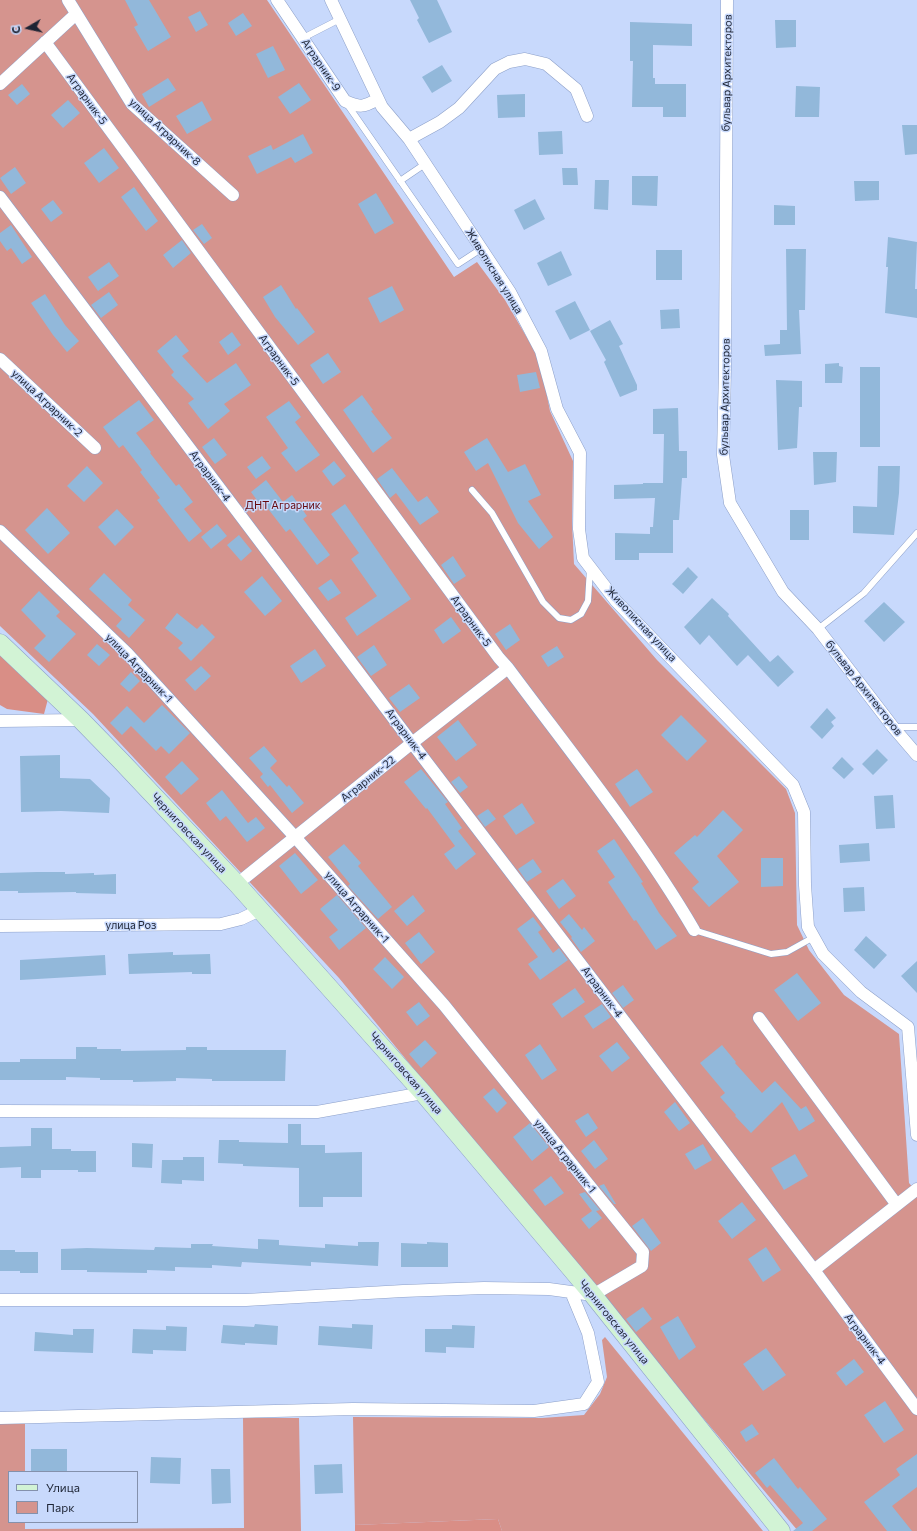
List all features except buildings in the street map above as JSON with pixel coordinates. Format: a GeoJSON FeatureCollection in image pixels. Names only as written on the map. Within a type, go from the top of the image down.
{"type":"FeatureCollection","features":[{"type":"Feature","properties":{"kind":"street","name":"улица Аграрник-8"},"geometry":{"type":"LineString","coordinates":[[68,0],[132,104],[233,194]]}},
{"type":"Feature","properties":{"kind":"street","name":"Аграрник-9"},"geometry":{"type":"LineString","coordinates":[[277,0],[345,101],[356,106],[366,106],[378,99]]}},
{"type":"Feature","properties":{"kind":"street","name":"Живописная улица"},"geometry":{"type":"LineString","coordinates":[[330,0],[382,107],[409,139],[510,292],[541,351],[557,409],[580,453],[579,529],[583,558],[616,601],[793,784],[804,812],[805,885],[808,927],[823,954],[861,992],[912,1027],[917,1135]]}},
{"type":"Feature","properties":{"kind":"street","name":"бульвар Архитекторов"},"geometry":{"type":"LineString","coordinates":[[727,0],[725,369],[723,455],[730,503],[783,592],[818,629],[893,727],[917,755]]}},
{"type":"Feature","properties":{"kind":"street"},"geometry":{"type":"LineString","coordinates":[[0,84],[76,14]]}},
{"type":"Feature","properties":{"kind":"street","name":"Аграрник-5"},"geometry":{"type":"LineString","coordinates":[[45,42],[494,652],[504,672],[604,797],[671,891],[694,930]]}},
{"type":"Feature","properties":{"kind":"street"},"geometry":{"type":"LineString","coordinates":[[409,139],[440,122],[459,108],[495,69],[509,62],[525,59],[546,64],[576,89],[587,116]]}},
{"type":"Feature","properties":{"kind":"street","name":"Аграрник-4"},"geometry":{"type":"LineString","coordinates":[[0,197],[412,743],[814,1270],[917,1409]]}},
{"type":"Feature","properties":{"kind":"street","name":"улица Аграрник-2"},"geometry":{"type":"LineString","coordinates":[[0,359],[95,448]]}},
{"type":"Feature","properties":{"kind":"street","name":"улица Аграрник-1"},"geometry":{"type":"LineString","coordinates":[[0,531],[127,653],[295,837],[444,1005],[643,1252],[642,1266],[593,1295]]}},
{"type":"Feature","properties":{"kind":"street","name":"Черниговская улица"},"geometry":{"type":"LineString","coordinates":[[0,643],[81,720],[237,884],[424,1093],[593,1295],[781,1531]]}},
{"type":"Feature","properties":{"kind":"street","name":"Аграрник-22"},"geometry":{"type":"LineString","coordinates":[[237,884],[412,743],[504,672]]}},
{"type":"Feature","properties":{"kind":"street"},"geometry":{"type":"LineString","coordinates":[[0,720],[81,720]]}},
{"type":"Feature","properties":{"kind":"street","name":"улица Роз"},"geometry":{"type":"LineString","coordinates":[[0,926],[221,924],[241,919],[260,910]]}},
{"type":"Feature","properties":{"kind":"street"},"geometry":{"type":"LineString","coordinates":[[759,1018],[897,1205]]}},
{"type":"Feature","properties":{"kind":"street"},"geometry":{"type":"LineString","coordinates":[[0,1112],[316,1112],[424,1093]]}},
{"type":"Feature","properties":{"kind":"street"},"geometry":{"type":"LineString","coordinates":[[814,1270],[917,1189]]}},
{"type":"Feature","properties":{"kind":"street"},"geometry":{"type":"LineString","coordinates":[[0,1300],[246,1300],[484,1288],[549,1289],[593,1295]]}},
{"type":"Feature","properties":{"kind":"street"},"geometry":{"type":"LineString","coordinates":[[0,1418],[353,1409],[534,1411],[584,1404],[598,1382],[588,1333],[570,1292]]}},
{"type":"Feature","properties":{"kind":"lane"},"geometry":{"type":"LineString","coordinates":[[303,38],[340,19]]}},
{"type":"Feature","properties":{"kind":"lane"},"geometry":{"type":"LineString","coordinates":[[345,101],[458,264],[481,249]]}},
{"type":"Feature","properties":{"kind":"lane"},"geometry":{"type":"LineString","coordinates":[[400,181],[425,164]]}},
{"type":"Feature","properties":{"kind":"lane"},"geometry":{"type":"LineString","coordinates":[[472,490],[492,513],[543,602],[559,618],[571,620],[581,614],[588,601],[590,567]]}},
{"type":"Feature","properties":{"kind":"lane"},"geometry":{"type":"LineString","coordinates":[[818,629],[864,593],[917,533]]}},
{"type":"Feature","properties":{"kind":"lane"},"geometry":{"type":"LineString","coordinates":[[893,727],[917,727]]}},
{"type":"Feature","properties":{"kind":"lane"},"geometry":{"type":"LineString","coordinates":[[694,930],[771,954],[787,952],[814,938]]}},
{"type":"Feature","properties":{"kind":"green space","name":"ДНТ Аграрник"},"geometry":{"type":"Polygon","coordinates":[[[0,0],[267,0],[454,277],[477,262],[505,300],[540,360],[550,411],[573,461],[572,522],[574,564],[657,660],[786,789],[795,813],[797,925],[809,950],[844,995],[899,1034],[909,1183],[917,1192],[917,1531],[798,1531],[609,1306],[339,978],[93,714],[0,626],[0,0]]]}},
{"type":"Feature","properties":{"kind":"green space"},"geometry":{"type":"Polygon","coordinates":[[[605,1337],[763,1531],[502,1531],[498,1519],[355,1525],[353,1417],[542,1418],[584,1415],[600,1394],[607,1377],[602,1340],[605,1337]]]}},
{"type":"Feature","properties":{"kind":"green space"},"geometry":{"type":"Polygon","coordinates":[[[243,1418],[299,1418],[301,1531],[0,1531],[0,1423],[25,1423],[25,1471],[8,1471],[8,1523],[25,1523],[25,1529],[244,1528],[243,1418]]]}},
{"type":"Feature","properties":{"kind":"shaded area"},"geometry":{"type":"Polygon","coordinates":[[[0,655],[48,699],[44,714],[7,709],[0,705],[0,655]]]}},
{"type":"Feature","properties":{"kind":"shaded area"},"geometry":{"type":"Polygon","coordinates":[[[498,1519],[502,1531],[355,1531],[355,1525],[498,1519]]]}}]}
